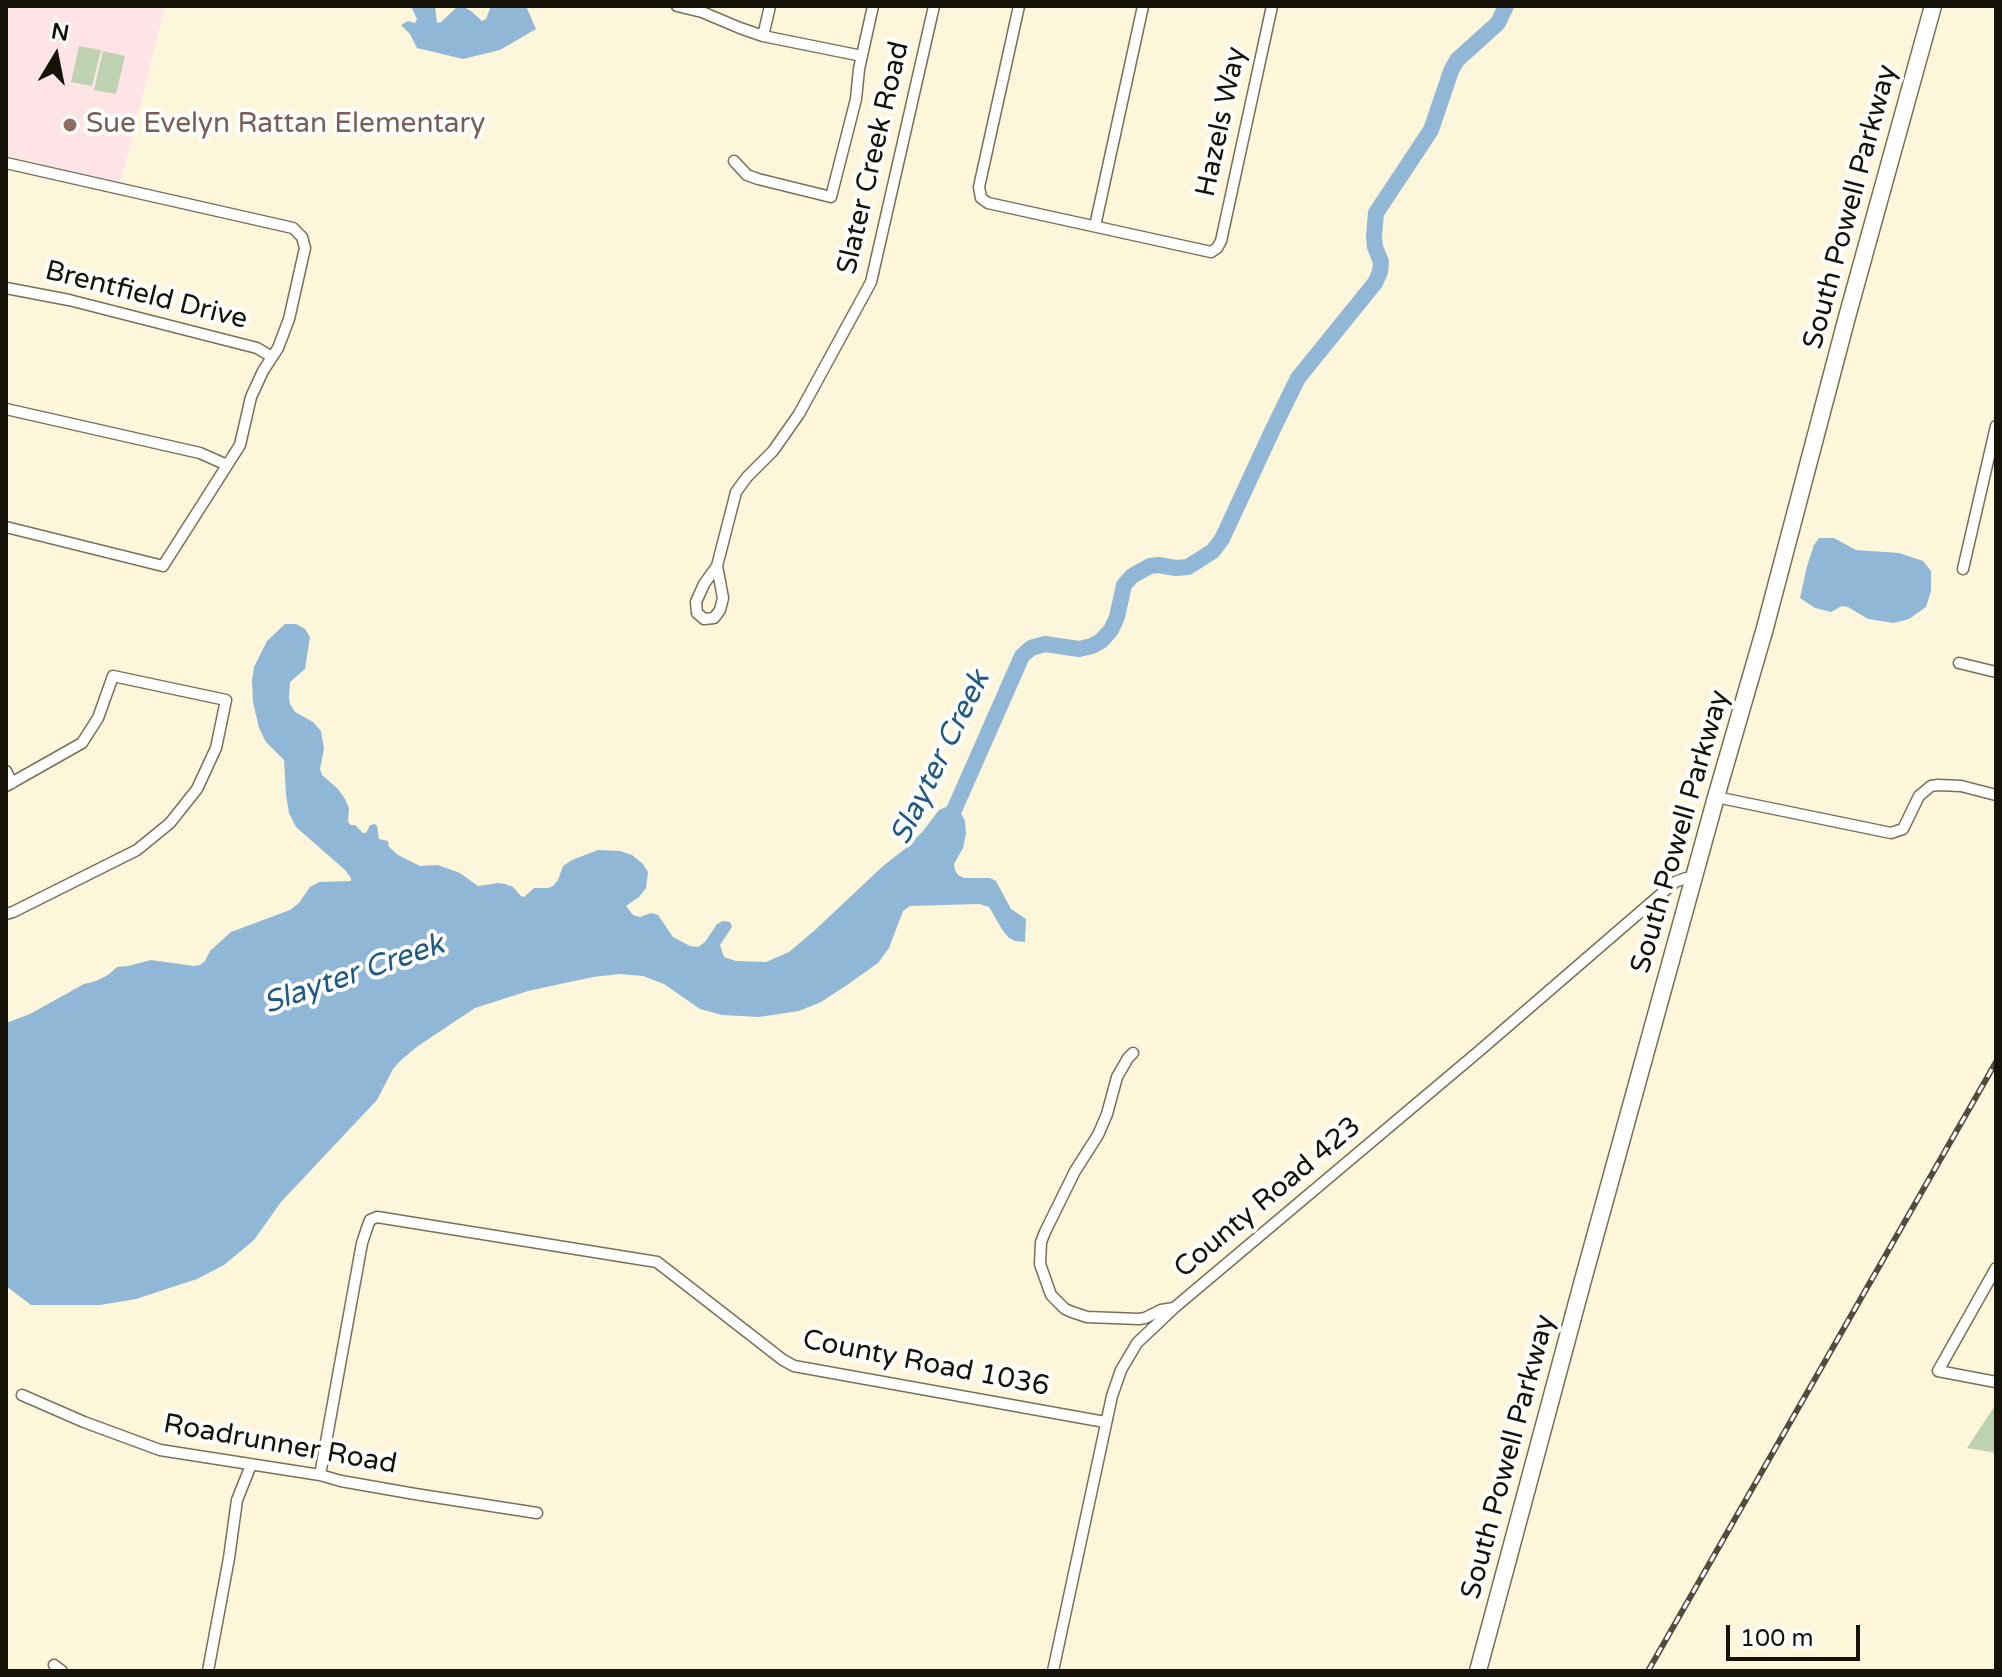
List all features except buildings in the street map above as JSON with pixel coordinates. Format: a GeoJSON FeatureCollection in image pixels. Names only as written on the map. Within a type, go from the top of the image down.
{"type":"FeatureCollection","features":[{"type":"Feature","properties":{"kind":"main road","name":"South Powell Parkway"},"geometry":{"type":"LineString","coordinates":[[1478,1671],[1933,6]]}},
{"type":"Feature","properties":{"kind":"street"},"geometry":{"type":"LineString","coordinates":[[677,6],[702,12],[763,36],[862,56]]}},
{"type":"Feature","properties":{"kind":"street"},"geometry":{"type":"LineString","coordinates":[[763,36],[770,6]]}},
{"type":"Feature","properties":{"kind":"street"},"geometry":{"type":"LineString","coordinates":[[734,161],[747,175],[831,197],[856,99],[873,6]]}},
{"type":"Feature","properties":{"kind":"street","name":"Slater Creek Road"},"geometry":{"type":"LineString","coordinates":[[717,566],[723,598],[714,618],[704,619],[697,613],[696,602],[717,566],[736,492],[773,451],[799,414],[871,282],[934,6]]}},
{"type":"Feature","properties":{"kind":"street"},"geometry":{"type":"LineString","coordinates":[[1019,6],[979,187],[981,198],[988,203],[1095,226],[1143,6]]}},
{"type":"Feature","properties":{"kind":"street","name":"Hazels Way"},"geometry":{"type":"LineString","coordinates":[[1095,226],[1211,252],[1217,248],[1272,6]]}},
{"type":"Feature","properties":{"kind":"street"},"geometry":{"type":"LineString","coordinates":[[6,163],[293,228],[302,237],[305,248],[289,319],[278,348],[251,397],[240,445],[163,566],[6,527]]}},
{"type":"Feature","properties":{"kind":"street","name":"Brentfield Drive"},"geometry":{"type":"LineString","coordinates":[[6,288],[69,300],[243,344],[272,357]]}},
{"type":"Feature","properties":{"kind":"street"},"geometry":{"type":"LineString","coordinates":[[6,409],[200,453],[227,465]]}},
{"type":"Feature","properties":{"kind":"street"},"geometry":{"type":"LineString","coordinates":[[1963,569],[1996,426]]}},
{"type":"Feature","properties":{"kind":"street"},"geometry":{"type":"LineString","coordinates":[[1959,663],[1996,672]]}},
{"type":"Feature","properties":{"kind":"street"},"geometry":{"type":"LineString","coordinates":[[6,771],[9,785],[82,743],[98,718],[113,676],[226,700],[216,748],[197,789],[170,823],[137,850],[6,914]]}},
{"type":"Feature","properties":{"kind":"street"},"geometry":{"type":"LineString","coordinates":[[1716,797],[1891,833],[1903,829],[1919,796],[1931,786],[1961,786],[1996,795]]}},
{"type":"Feature","properties":{"kind":"street","name":"County Road 423"},"geometry":{"type":"LineString","coordinates":[[1053,1671],[1105,1422],[1121,1370],[1138,1342],[1174,1308],[1675,882],[1694,878]]}},
{"type":"Feature","properties":{"kind":"street"},"geometry":{"type":"LineString","coordinates":[[1133,1053],[1121,1068],[1098,1135],[1075,1171],[1041,1242],[1041,1271],[1051,1295],[1065,1309],[1087,1317],[1145,1318],[1174,1308]]}},
{"type":"Feature","properties":{"kind":"street","name":"County Road 1036"},"geometry":{"type":"LineString","coordinates":[[320,1475],[365,1230],[373,1218],[390,1218],[657,1262],[794,1366],[1105,1422]]}},
{"type":"Feature","properties":{"kind":"street"},"geometry":{"type":"LineString","coordinates":[[1996,1268],[1938,1371],[1996,1382]]}},
{"type":"Feature","properties":{"kind":"street"},"geometry":{"type":"LineString","coordinates":[[1125,1317],[1136,1329],[1138,1342]]}},
{"type":"Feature","properties":{"kind":"street","name":"Roadrunner Road"},"geometry":{"type":"LineString","coordinates":[[22,1395],[160,1450],[537,1513]]}},
{"type":"Feature","properties":{"kind":"street"},"geometry":{"type":"LineString","coordinates":[[208,1671],[237,1500],[251,1465]]}},
{"type":"Feature","properties":{"kind":"shaded area","name":"Sue Evelyn Rattan Elementary"},"geometry":{"type":"Polygon","coordinates":[[[6,6],[165,6],[120,184],[6,155],[6,6]]]}},
{"type":"Feature","properties":{"kind":"green space"},"geometry":{"type":"Polygon","coordinates":[[[79,46],[101,50],[92,86],[71,82],[79,46]]]}},
{"type":"Feature","properties":{"kind":"green space"},"geometry":{"type":"Polygon","coordinates":[[[103,51],[125,56],[116,94],[94,90],[103,51]]]}},
{"type":"Feature","properties":{"kind":"green space"},"geometry":{"type":"Polygon","coordinates":[[[1996,1404],[1996,1453],[1967,1448],[1996,1404]]]}},
{"type":"Feature","properties":{"kind":"water"},"geometry":{"type":"Polygon","coordinates":[[[411,6],[435,6],[437,23],[462,6],[482,21],[486,19],[491,6],[526,6],[536,29],[500,50],[463,59],[417,48],[401,25],[408,21],[415,23],[417,19],[411,6]]]}},
{"type":"Feature","properties":{"kind":"water"},"geometry":{"type":"Polygon","coordinates":[[[1819,538],[1834,538],[1856,550],[1899,553],[1923,561],[1931,571],[1931,591],[1926,607],[1909,619],[1894,623],[1868,619],[1848,607],[1842,606],[1831,612],[1815,608],[1800,598],[1807,566],[1819,538]]]}},
{"type":"Feature","properties":{"kind":"water"},"geometry":{"type":"Polygon","coordinates":[[[285,624],[296,624],[305,629],[310,637],[305,669],[290,682],[290,704],[295,712],[313,722],[321,731],[324,749],[320,769],[345,799],[349,808],[348,822],[363,833],[375,824],[379,839],[388,841],[389,847],[398,855],[420,866],[438,865],[460,873],[478,886],[505,884],[524,897],[534,888],[553,886],[563,866],[572,860],[598,850],[620,851],[632,855],[648,872],[646,888],[626,906],[633,915],[658,915],[673,937],[698,947],[717,924],[730,922],[732,927],[720,945],[724,957],[736,961],[766,962],[789,952],[815,930],[906,848],[939,810],[955,808],[965,821],[966,834],[963,848],[954,864],[955,870],[964,878],[990,878],[996,881],[1011,909],[1026,919],[1025,942],[1009,938],[989,907],[979,904],[910,906],[903,911],[889,948],[878,963],[821,1002],[799,1011],[759,1017],[722,1015],[700,1009],[664,984],[643,976],[619,974],[528,991],[475,1008],[401,1060],[377,1100],[281,1202],[254,1240],[224,1265],[197,1279],[136,1299],[100,1305],[31,1305],[6,1286],[6,1023],[108,975],[117,967],[151,960],[200,965],[231,932],[290,910],[310,887],[319,882],[351,881],[345,870],[296,827],[289,813],[284,760],[266,742],[259,728],[253,702],[254,667],[267,641],[285,624]]]}},
{"type":"Feature","properties":{"kind":"waterway","name":"Slayter Creek"},"geometry":{"type":"LineString","coordinates":[[944,825],[955,808],[1022,656],[1031,648],[1045,644],[1079,649],[1101,641],[1111,630],[1124,585],[1132,576],[1150,566],[1188,567],[1213,551],[1222,539],[1298,378],[1375,283],[1381,262],[1375,247],[1376,213],[1431,130],[1451,71],[1457,60],[1498,23],[1506,6]]}},
{"type":"Feature","properties":{"kind":"railway"},"geometry":{"type":"LineString","coordinates":[[1648,1671],[1996,1062]]}},
{"type":"Feature","properties":{"kind":"place","name":"Sue Evelyn Rattan Elementary"},"geometry":{"type":"Point","coordinates":[70,125]}}]}
